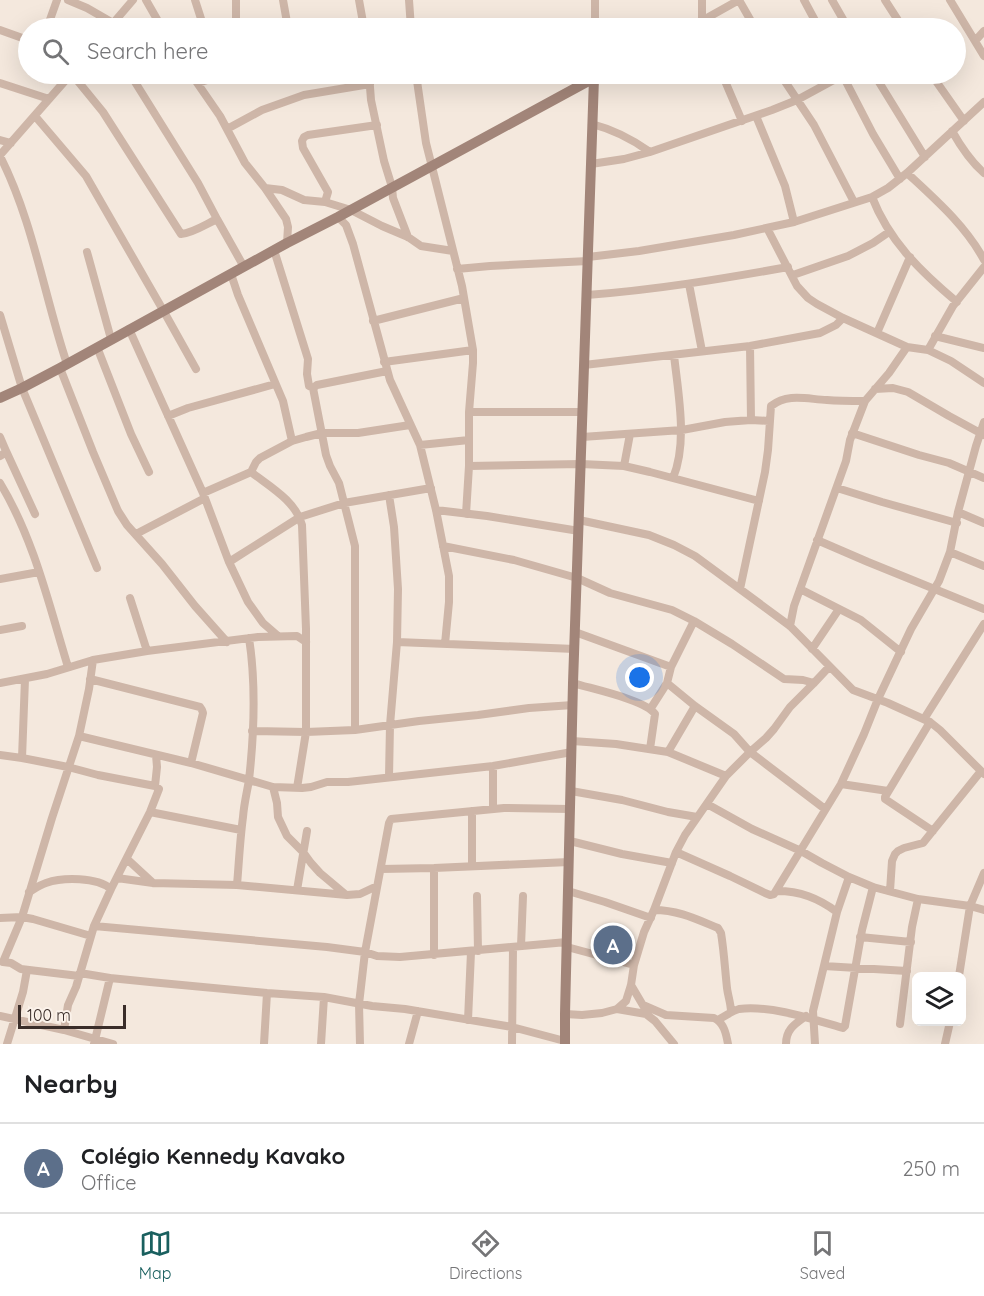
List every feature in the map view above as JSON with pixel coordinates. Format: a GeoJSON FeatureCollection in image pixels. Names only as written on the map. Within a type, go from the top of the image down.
{"type":"FeatureCollection","features":[{"type":"Feature","properties":{"kind":"street"},"geometry":{"type":"LineString","coordinates":[[51,18],[57,0]]}},
{"type":"Feature","properties":{"kind":"street"},"geometry":{"type":"LineString","coordinates":[[68,0],[87,8],[100,18]]}},
{"type":"Feature","properties":{"kind":"street"},"geometry":{"type":"LineString","coordinates":[[118,18],[133,0]]}},
{"type":"Feature","properties":{"kind":"street"},"geometry":{"type":"LineString","coordinates":[[146,0],[156,18]]}},
{"type":"Feature","properties":{"kind":"street"},"geometry":{"type":"LineString","coordinates":[[195,0],[201,18]]}},
{"type":"Feature","properties":{"kind":"street"},"geometry":{"type":"LineString","coordinates":[[236,0],[236,18]]}},
{"type":"Feature","properties":{"kind":"street"},"geometry":{"type":"LineString","coordinates":[[283,0],[286,18]]}},
{"type":"Feature","properties":{"kind":"street"},"geometry":{"type":"LineString","coordinates":[[359,0],[362,18]]}},
{"type":"Feature","properties":{"kind":"street"},"geometry":{"type":"LineString","coordinates":[[409,0],[410,18]]}},
{"type":"Feature","properties":{"kind":"street"},"geometry":{"type":"LineString","coordinates":[[595,0],[595,18]]}},
{"type":"Feature","properties":{"kind":"street"},"geometry":{"type":"LineString","coordinates":[[698,18],[702,0]]}},
{"type":"Feature","properties":{"kind":"street"},"geometry":{"type":"LineString","coordinates":[[709,18],[739,0],[749,18]]}},
{"type":"Feature","properties":{"kind":"street"},"geometry":{"type":"LineString","coordinates":[[804,0],[814,18]]}},
{"type":"Feature","properties":{"kind":"street"},"geometry":{"type":"LineString","coordinates":[[832,0],[842,18]]}},
{"type":"Feature","properties":{"kind":"street"},"geometry":{"type":"LineString","coordinates":[[885,0],[897,18]]}},
{"type":"Feature","properties":{"kind":"street"},"geometry":{"type":"LineString","coordinates":[[950,0],[961,18]]}},
{"type":"Feature","properties":{"kind":"street"},"geometry":{"type":"LineString","coordinates":[[966,26],[984,57]]}},
{"type":"Feature","properties":{"kind":"street"},"geometry":{"type":"LineString","coordinates":[[0,30],[18,36]]}},
{"type":"Feature","properties":{"kind":"street"},"geometry":{"type":"LineString","coordinates":[[975,41],[984,31]]}},
{"type":"Feature","properties":{"kind":"street"},"geometry":{"type":"LineString","coordinates":[[0,83],[49,99]]}},
{"type":"Feature","properties":{"kind":"street"},"geometry":{"type":"LineString","coordinates":[[63,84],[0,155],[26,220],[63,366],[112,499],[123,518],[227,642]]}},
{"type":"Feature","properties":{"kind":"street"},"geometry":{"type":"LineString","coordinates":[[80,84],[103,112],[181,234],[217,219]]}},
{"type":"Feature","properties":{"kind":"street"},"geometry":{"type":"LineString","coordinates":[[136,84],[198,183],[244,267]]}},
{"type":"Feature","properties":{"kind":"street"},"geometry":{"type":"LineString","coordinates":[[199,84],[246,163],[286,219],[287,243]]}},
{"type":"Feature","properties":{"kind":"street"},"geometry":{"type":"LineString","coordinates":[[227,129],[262,110],[304,94],[370,84],[371,100],[393,198],[408,237]]}},
{"type":"Feature","properties":{"kind":"street"},"geometry":{"type":"LineString","coordinates":[[417,84],[426,143],[464,298],[473,350],[466,514]]}},
{"type":"Feature","properties":{"kind":"street"},"geometry":{"type":"LineString","coordinates":[[0,398],[63,366],[581,84]]}},
{"type":"Feature","properties":{"kind":"street"},"geometry":{"type":"LineString","coordinates":[[93,660],[79,736],[22,917],[1,962],[27,970],[324,997],[512,1027],[565,1043],[573,682],[592,124],[596,84]]}},
{"type":"Feature","properties":{"kind":"street"},"geometry":{"type":"LineString","coordinates":[[726,84],[742,121]]}},
{"type":"Feature","properties":{"kind":"street"},"geometry":{"type":"LineString","coordinates":[[786,84],[814,125],[854,202]]}},
{"type":"Feature","properties":{"kind":"street"},"geometry":{"type":"LineString","coordinates":[[591,164],[650,152],[742,121],[796,100],[825,84]]}},
{"type":"Feature","properties":{"kind":"street"},"geometry":{"type":"LineString","coordinates":[[848,84],[873,134],[900,179]]}},
{"type":"Feature","properties":{"kind":"street"},"geometry":{"type":"LineString","coordinates":[[880,84],[925,157]]}},
{"type":"Feature","properties":{"kind":"street"},"geometry":{"type":"LineString","coordinates":[[938,84],[964,121]]}},
{"type":"Feature","properties":{"kind":"street"},"geometry":{"type":"LineString","coordinates":[[457,270],[588,259],[734,235],[794,222],[872,197],[908,173],[984,102]]}},
{"type":"Feature","properties":{"kind":"street"},"geometry":{"type":"LineString","coordinates":[[35,116],[86,176],[196,369]]}},
{"type":"Feature","properties":{"kind":"street"},"geometry":{"type":"LineString","coordinates":[[756,116],[786,186],[794,222]]}},
{"type":"Feature","properties":{"kind":"street"},"geometry":{"type":"LineString","coordinates":[[592,124],[624,135],[650,152]]}},
{"type":"Feature","properties":{"kind":"street"},"geometry":{"type":"LineString","coordinates":[[325,202],[328,192],[303,148],[304,137],[377,125]]}},
{"type":"Feature","properties":{"kind":"street"},"geometry":{"type":"LineString","coordinates":[[952,131],[964,151],[984,173]]}},
{"type":"Feature","properties":{"kind":"street"},"geometry":{"type":"LineString","coordinates":[[0,140],[11,143]]}},
{"type":"Feature","properties":{"kind":"street"},"geometry":{"type":"LineString","coordinates":[[908,173],[960,226],[978,248],[984,260]]}},
{"type":"Feature","properties":{"kind":"street"},"geometry":{"type":"LineString","coordinates":[[266,188],[282,190],[304,200],[325,202],[351,210],[408,237],[421,246],[453,251]]}},
{"type":"Feature","properties":{"kind":"street"},"geometry":{"type":"LineString","coordinates":[[872,197],[889,232],[933,282],[957,302]]}},
{"type":"Feature","properties":{"kind":"street"},"geometry":{"type":"LineString","coordinates":[[338,217],[346,225],[353,244],[384,362],[420,445],[431,488],[449,576],[445,644]]}},
{"type":"Feature","properties":{"kind":"street"},"geometry":{"type":"LineString","coordinates":[[767,228],[798,286],[816,304],[908,347],[928,350],[951,361],[984,383]]}},
{"type":"Feature","properties":{"kind":"street"},"geometry":{"type":"LineString","coordinates":[[793,276],[848,256],[889,232]]}},
{"type":"Feature","properties":{"kind":"street"},"geometry":{"type":"LineString","coordinates":[[274,250],[308,359],[309,386],[313,388],[330,466],[339,483],[355,546],[355,730]]}},
{"type":"Feature","properties":{"kind":"street"},"geometry":{"type":"LineString","coordinates":[[87,252],[111,339]]}},
{"type":"Feature","properties":{"kind":"street"},"geometry":{"type":"LineString","coordinates":[[877,333],[910,257]]}},
{"type":"Feature","properties":{"kind":"street"},"geometry":{"type":"LineString","coordinates":[[587,296],[689,284],[788,267]]}},
{"type":"Feature","properties":{"kind":"street"},"geometry":{"type":"LineString","coordinates":[[928,350],[957,302],[983,270]]}},
{"type":"Feature","properties":{"kind":"street"},"geometry":{"type":"LineString","coordinates":[[231,274],[283,401],[292,441]]}},
{"type":"Feature","properties":{"kind":"street"},"geometry":{"type":"LineString","coordinates":[[689,284],[702,351]]}},
{"type":"Feature","properties":{"kind":"street"},"geometry":{"type":"LineString","coordinates":[[373,321],[464,298]]}},
{"type":"Feature","properties":{"kind":"street"},"geometry":{"type":"LineString","coordinates":[[0,315],[22,388],[97,568]]}},
{"type":"Feature","properties":{"kind":"street"},"geometry":{"type":"LineString","coordinates":[[584,365],[750,346],[820,333],[836,325],[843,318]]}},
{"type":"Feature","properties":{"kind":"street"},"geometry":{"type":"LineString","coordinates":[[129,329],[204,496],[229,562],[248,602],[263,623],[278,636]]}},
{"type":"Feature","properties":{"kind":"street"},"geometry":{"type":"LineString","coordinates":[[935,336],[984,348]]}},
{"type":"Feature","properties":{"kind":"street"},"geometry":{"type":"LineString","coordinates":[[750,346],[751,420]]}},
{"type":"Feature","properties":{"kind":"street"},"geometry":{"type":"LineString","coordinates":[[97,347],[131,434],[149,472]]}},
{"type":"Feature","properties":{"kind":"street"},"geometry":{"type":"LineString","coordinates":[[790,626],[800,589],[846,461],[852,433],[865,401],[908,347]]}},
{"type":"Feature","properties":{"kind":"street"},"geometry":{"type":"LineString","coordinates":[[384,362],[473,350]]}},
{"type":"Feature","properties":{"kind":"street"},"geometry":{"type":"LineString","coordinates":[[673,478],[677,469],[682,430],[674,356]]}},
{"type":"Feature","properties":{"kind":"street"},"geometry":{"type":"LineString","coordinates":[[313,388],[317,385],[387,371]]}},
{"type":"Feature","properties":{"kind":"street"},"geometry":{"type":"LineString","coordinates":[[168,416],[188,408],[275,384]]}},
{"type":"Feature","properties":{"kind":"street"},"geometry":{"type":"LineString","coordinates":[[875,389],[893,388],[908,392],[982,434]]}},
{"type":"Feature","properties":{"kind":"street"},"geometry":{"type":"LineString","coordinates":[[740,589],[768,450],[771,406],[777,401],[794,397],[865,401]]}},
{"type":"Feature","properties":{"kind":"street"},"geometry":{"type":"LineString","coordinates":[[469,412],[583,412]]}},
{"type":"Feature","properties":{"kind":"street"},"geometry":{"type":"LineString","coordinates":[[582,437],[682,430],[725,422],[769,421]]}},
{"type":"Feature","properties":{"kind":"street"},"geometry":{"type":"LineString","coordinates":[[676,852],[770,895],[777,891],[841,784],[916,620],[935,590],[950,552],[958,512],[984,422]]}},
{"type":"Feature","properties":{"kind":"street"},"geometry":{"type":"LineString","coordinates":[[136,534],[251,472],[260,458],[292,441],[322,434],[358,433],[410,425]]}},
{"type":"Feature","properties":{"kind":"street"},"geometry":{"type":"LineString","coordinates":[[852,433],[949,463],[984,478]]}},
{"type":"Feature","properties":{"kind":"street"},"geometry":{"type":"LineString","coordinates":[[624,466],[630,434]]}},
{"type":"Feature","properties":{"kind":"street"},"geometry":{"type":"LineString","coordinates":[[0,437],[3,454],[35,514]]}},
{"type":"Feature","properties":{"kind":"street"},"geometry":{"type":"LineString","coordinates":[[420,445],[469,440]]}},
{"type":"Feature","properties":{"kind":"street"},"geometry":{"type":"LineString","coordinates":[[469,466],[581,464],[624,466],[759,501]]}},
{"type":"Feature","properties":{"kind":"street"},"geometry":{"type":"LineString","coordinates":[[251,472],[285,499],[300,517],[303,534],[306,732],[293,788],[277,803]]}},
{"type":"Feature","properties":{"kind":"street"},"geometry":{"type":"LineString","coordinates":[[0,483],[18,516],[39,572],[68,667]]}},
{"type":"Feature","properties":{"kind":"street"},"geometry":{"type":"LineString","coordinates":[[229,562],[300,517],[344,503],[431,488]]}},
{"type":"Feature","properties":{"kind":"street"},"geometry":{"type":"LineString","coordinates":[[837,488],[957,523]]}},
{"type":"Feature","properties":{"kind":"street"},"geometry":{"type":"LineString","coordinates":[[388,495],[397,562],[398,589],[397,642],[388,777]]}},
{"type":"Feature","properties":{"kind":"street"},"geometry":{"type":"LineString","coordinates":[[436,510],[649,535],[664,540],[695,556],[790,626],[853,690],[927,720],[983,773],[923,843],[904,848],[895,854],[892,861],[891,891]]}},
{"type":"Feature","properties":{"kind":"street"},"geometry":{"type":"LineString","coordinates":[[958,512],[984,523]]}},
{"type":"Feature","properties":{"kind":"street"},"geometry":{"type":"LineString","coordinates":[[817,540],[984,609]]}},
{"type":"Feature","properties":{"kind":"street"},"geometry":{"type":"LineString","coordinates":[[444,546],[514,560],[577,578],[610,593],[672,610],[740,649],[784,679],[814,683]]}},
{"type":"Feature","properties":{"kind":"street"},"geometry":{"type":"LineString","coordinates":[[950,552],[984,566]]}},
{"type":"Feature","properties":{"kind":"street"},"geometry":{"type":"LineString","coordinates":[[0,579],[39,572]]}},
{"type":"Feature","properties":{"kind":"street"},"geometry":{"type":"LineString","coordinates":[[800,589],[861,620],[901,652]]}},
{"type":"Feature","properties":{"kind":"street"},"geometry":{"type":"LineString","coordinates":[[130,598],[147,651]]}},
{"type":"Feature","properties":{"kind":"street"},"geometry":{"type":"LineString","coordinates":[[813,650],[839,609]]}},
{"type":"Feature","properties":{"kind":"street"},"geometry":{"type":"LineString","coordinates":[[651,708],[667,682],[671,667],[694,621]]}},
{"type":"Feature","properties":{"kind":"street"},"geometry":{"type":"LineString","coordinates":[[933,831],[885,800],[885,797],[984,624]]}},
{"type":"Feature","properties":{"kind":"street"},"geometry":{"type":"LineString","coordinates":[[0,630],[22,626]]}},
{"type":"Feature","properties":{"kind":"street"},"geometry":{"type":"LineString","coordinates":[[297,636],[306,629]]}},
{"type":"Feature","properties":{"kind":"street"},"geometry":{"type":"LineString","coordinates":[[575,632],[671,667]]}},
{"type":"Feature","properties":{"kind":"street"},"geometry":{"type":"LineString","coordinates":[[0,683],[46,675],[93,660],[147,651],[278,636],[297,636],[306,642]]}},
{"type":"Feature","properties":{"kind":"street"},"geometry":{"type":"LineString","coordinates":[[237,885],[252,731],[253,698],[249,638]]}},
{"type":"Feature","properties":{"kind":"street"},"geometry":{"type":"LineString","coordinates":[[397,642],[575,649]]}},
{"type":"Feature","properties":{"kind":"street"},"geometry":{"type":"LineString","coordinates":[[617,1009],[626,1001],[644,932],[676,852],[697,817],[726,776],[766,738],[790,707],[829,667]]}},
{"type":"Feature","properties":{"kind":"street"},"geometry":{"type":"LineString","coordinates":[[22,758],[25,679]]}},
{"type":"Feature","properties":{"kind":"street"},"geometry":{"type":"LineString","coordinates":[[90,679],[200,707],[203,713],[191,763]]}},
{"type":"Feature","properties":{"kind":"street"},"geometry":{"type":"LineString","coordinates":[[573,682],[640,702],[651,708],[655,714],[650,749]]}},
{"type":"Feature","properties":{"kind":"street"},"geometry":{"type":"LineString","coordinates":[[667,682],[734,734],[750,752],[825,808]]}},
{"type":"Feature","properties":{"kind":"street"},"geometry":{"type":"LineString","coordinates":[[252,731],[355,730],[529,708],[573,705]]}},
{"type":"Feature","properties":{"kind":"street"},"geometry":{"type":"LineString","coordinates":[[668,752],[695,706]]}},
{"type":"Feature","properties":{"kind":"street"},"geometry":{"type":"LineString","coordinates":[[79,736],[191,763],[273,787],[312,787],[327,782],[348,782],[493,766],[572,746],[616,744],[668,752],[726,776]]}},
{"type":"Feature","properties":{"kind":"street"},"geometry":{"type":"LineString","coordinates":[[155,786],[156,754]]}},
{"type":"Feature","properties":{"kind":"street"},"geometry":{"type":"LineString","coordinates":[[0,755],[68,767],[159,788],[150,812],[94,926],[76,987],[68,1005],[64,1030]]}},
{"type":"Feature","properties":{"kind":"street"},"geometry":{"type":"LineString","coordinates":[[493,766],[493,809]]}},
{"type":"Feature","properties":{"kind":"street"},"geometry":{"type":"LineString","coordinates":[[841,784],[888,791]]}},
{"type":"Feature","properties":{"kind":"street"},"geometry":{"type":"LineString","coordinates":[[273,787],[278,817],[287,836],[303,852],[310,863],[346,895]]}},
{"type":"Feature","properties":{"kind":"street"},"geometry":{"type":"LineString","coordinates":[[571,791],[697,817]]}},
{"type":"Feature","properties":{"kind":"street"},"geometry":{"type":"LineString","coordinates":[[707,804],[752,829],[873,887],[918,899],[984,910]]}},
{"type":"Feature","properties":{"kind":"street"},"geometry":{"type":"LineString","coordinates":[[360,1044],[359,1004],[365,952],[391,819],[493,809],[570,809]]}},
{"type":"Feature","properties":{"kind":"street"},"geometry":{"type":"LineString","coordinates":[[150,812],[242,830]]}},
{"type":"Feature","properties":{"kind":"street"},"geometry":{"type":"LineString","coordinates":[[472,812],[472,866]]}},
{"type":"Feature","properties":{"kind":"street"},"geometry":{"type":"LineString","coordinates":[[297,890],[307,831]]}},
{"type":"Feature","properties":{"kind":"street"},"geometry":{"type":"LineString","coordinates":[[570,841],[672,863]]}},
{"type":"Feature","properties":{"kind":"street"},"geometry":{"type":"LineString","coordinates":[[127,859],[153,883]]}},
{"type":"Feature","properties":{"kind":"street"},"geometry":{"type":"LineString","coordinates":[[381,869],[569,862]]}},
{"type":"Feature","properties":{"kind":"street"},"geometry":{"type":"LineString","coordinates":[[434,868],[434,955]]}},
{"type":"Feature","properties":{"kind":"street"},"geometry":{"type":"LineString","coordinates":[[960,972],[970,906],[984,873]]}},
{"type":"Feature","properties":{"kind":"street"},"geometry":{"type":"LineString","coordinates":[[815,1044],[810,1016],[837,912],[849,877]]}},
{"type":"Feature","properties":{"kind":"street"},"geometry":{"type":"LineString","coordinates":[[117,878],[153,883],[237,885],[346,895],[360,894],[377,886]]}},
{"type":"Feature","properties":{"kind":"street"},"geometry":{"type":"LineString","coordinates":[[29,892],[47,882],[68,879],[99,882],[111,889]]}},
{"type":"Feature","properties":{"kind":"street"},"geometry":{"type":"LineString","coordinates":[[718,1020],[735,1011],[765,1010],[810,1016],[843,1028],[860,937],[873,887]]}},
{"type":"Feature","properties":{"kind":"street"},"geometry":{"type":"LineString","coordinates":[[568,891],[652,914],[668,910],[676,911],[718,928],[721,933],[727,992],[735,1011]]}},
{"type":"Feature","properties":{"kind":"street"},"geometry":{"type":"LineString","coordinates":[[777,891],[790,891],[816,898],[837,912]]}},
{"type":"Feature","properties":{"kind":"street"},"geometry":{"type":"LineString","coordinates":[[360,894],[374,904]]}},
{"type":"Feature","properties":{"kind":"street"},"geometry":{"type":"LineString","coordinates":[[468,1020],[475,951],[477,896]]}},
{"type":"Feature","properties":{"kind":"street"},"geometry":{"type":"LineString","coordinates":[[512,1044],[517,947],[523,896]]}},
{"type":"Feature","properties":{"kind":"street"},"geometry":{"type":"LineString","coordinates":[[900,1024],[918,899]]}},
{"type":"Feature","properties":{"kind":"street"},"geometry":{"type":"LineString","coordinates":[[0,918],[22,917],[91,936]]}},
{"type":"Feature","properties":{"kind":"street"},"geometry":{"type":"LineString","coordinates":[[94,926],[327,947],[387,957],[567,945],[634,965]]}},
{"type":"Feature","properties":{"kind":"street"},"geometry":{"type":"LineString","coordinates":[[860,937],[911,942]]}},
{"type":"Feature","properties":{"kind":"street"},"geometry":{"type":"LineString","coordinates":[[824,966],[907,970]]}},
{"type":"Feature","properties":{"kind":"street"},"geometry":{"type":"LineString","coordinates":[[7,1044],[23,992],[27,970]]}},
{"type":"Feature","properties":{"kind":"street"},"geometry":{"type":"LineString","coordinates":[[95,1042],[110,978]]}},
{"type":"Feature","properties":{"kind":"street"},"geometry":{"type":"LineString","coordinates":[[631,985],[646,1014]]}},
{"type":"Feature","properties":{"kind":"street"},"geometry":{"type":"LineString","coordinates":[[264,1044],[267,993]]}},
{"type":"Feature","properties":{"kind":"street"},"geometry":{"type":"LineString","coordinates":[[321,1044],[324,997]]}},
{"type":"Feature","properties":{"kind":"street"},"geometry":{"type":"LineString","coordinates":[[643,1005],[666,1015],[708,1017],[718,1020],[725,1030],[729,1044]]}},
{"type":"Feature","properties":{"kind":"street"},"geometry":{"type":"LineString","coordinates":[[565,1014],[592,1015],[617,1009],[646,1014],[655,1021],[674,1044]]}},
{"type":"Feature","properties":{"kind":"street"},"geometry":{"type":"LineString","coordinates":[[410,1044],[418,1011]]}},
{"type":"Feature","properties":{"kind":"street"},"geometry":{"type":"LineString","coordinates":[[0,1016],[64,1030],[95,1042],[112,1044]]}},
{"type":"Feature","properties":{"kind":"street"},"geometry":{"type":"LineString","coordinates":[[786,1044],[790,1028],[810,1016]]}},
{"type":"Feature","properties":{"kind":"street"},"geometry":{"type":"LineString","coordinates":[[945,1044],[949,1026]]}},
{"type":"Feature","properties":{"kind":"place","name":"Colégio Kennedy Kavako"},"geometry":{"type":"Point","coordinates":[613,945]}}]}
